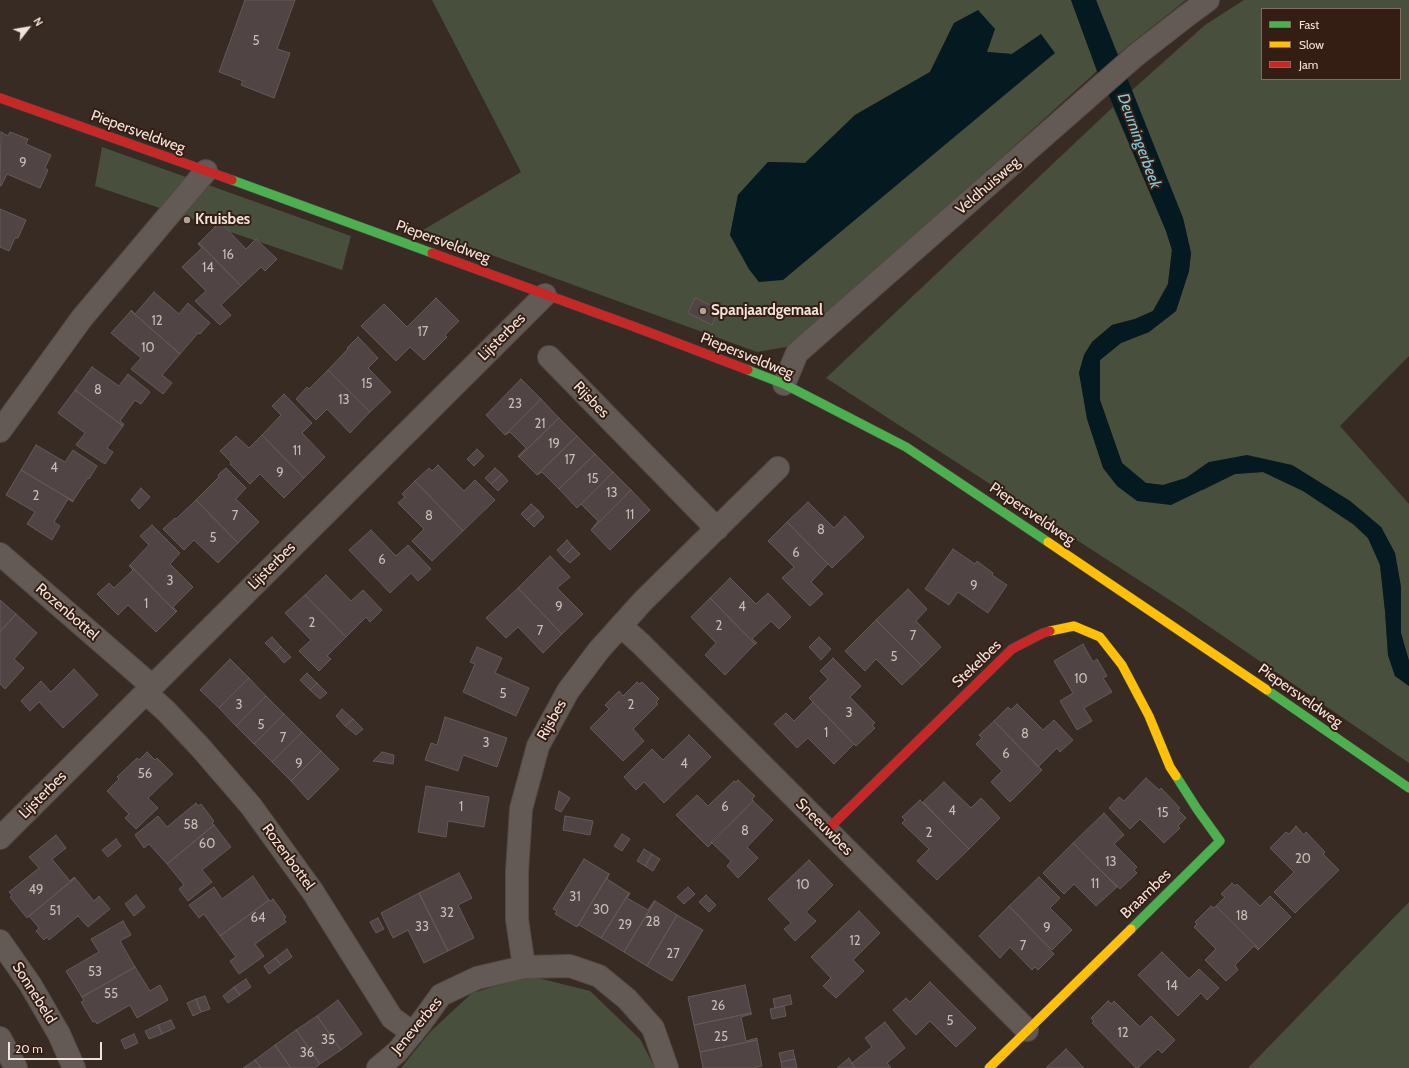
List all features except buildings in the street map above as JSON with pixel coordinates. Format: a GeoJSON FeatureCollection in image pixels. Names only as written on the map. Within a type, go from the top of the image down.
{"type":"FeatureCollection","features":[{"type":"Feature","properties":{"kind":"street","name":"Veldhuisweg"},"geometry":{"type":"LineString","coordinates":[[784,384],[797,353],[1135,56],[1208,0]]}},
{"type":"Feature","properties":{"kind":"street","name":"Piepersveldweg"},"geometry":{"type":"LineString","coordinates":[[0,98],[206,171],[546,295],[784,384],[846,415],[906,448],[1197,642],[1409,788]]}},
{"type":"Feature","properties":{"kind":"street"},"geometry":{"type":"LineString","coordinates":[[0,431],[82,318],[206,171]]}},
{"type":"Feature","properties":{"kind":"street","name":"Lijsterbes"},"geometry":{"type":"LineString","coordinates":[[0,838],[546,295]]}},
{"type":"Feature","properties":{"kind":"street","name":"Rijsbes"},"geometry":{"type":"LineString","coordinates":[[549,357],[717,529]]}},
{"type":"Feature","properties":{"kind":"street","name":"Rijsbes"},"geometry":{"type":"LineString","coordinates":[[524,967],[517,919],[517,872],[521,809],[538,746],[568,691],[599,650],[643,601],[778,468]]}},
{"type":"Feature","properties":{"kind":"street","name":"Rozenbottel"},"geometry":{"type":"LineString","coordinates":[[0,554],[149,689],[166,711],[200,747],[251,806],[313,892],[392,1018],[413,1033]]}},
{"type":"Feature","properties":{"kind":"street","name":"Sneeuwbes"},"geometry":{"type":"LineString","coordinates":[[621,626],[1027,1030]]}},
{"type":"Feature","properties":{"kind":"street","name":"Stekelbes"},"geometry":{"type":"LineString","coordinates":[[827,830],[1012,648],[1043,633],[1074,626],[1100,637],[1122,665],[1148,716]]}},
{"type":"Feature","properties":{"kind":"street","name":"Braambes"},"geometry":{"type":"LineString","coordinates":[[989,1068],[1220,841],[1170,767],[1148,716]]}},
{"type":"Feature","properties":{"kind":"street","name":"Sonnebeld"},"geometry":{"type":"LineString","coordinates":[[0,941],[30,984],[59,1034],[74,1068]]}},
{"type":"Feature","properties":{"kind":"street","name":"Jeneverbes"},"geometry":{"type":"LineString","coordinates":[[378,1068],[397,1052],[441,996],[477,978],[524,967],[570,966],[599,976],[627,999],[653,1028],[667,1068]]}},
{"type":"Feature","properties":{"kind":"street"},"geometry":{"type":"LineString","coordinates":[[0,1038],[16,1068]]}},
{"type":"Feature","properties":{"kind":"green space"},"geometry":{"type":"Polygon","coordinates":[[[432,0],[1071,0],[1097,71],[802,338],[786,347],[757,352],[423,230],[521,172],[432,0]],[[954,23],[930,72],[855,115],[805,163],[768,162],[738,195],[730,235],[749,269],[759,282],[1041,34],[1012,54],[987,52],[954,23]]]}},
{"type":"Feature","properties":{"kind":"green space"},"geometry":{"type":"Polygon","coordinates":[[[1096,0],[1186,0],[1117,55],[1096,0]]]}},
{"type":"Feature","properties":{"kind":"green space"},"geometry":{"type":"Polygon","coordinates":[[[1244,0],[1409,0],[1409,356],[1340,426],[1409,504],[1409,661],[1401,633],[1401,587],[1395,553],[1381,527],[1350,501],[1292,465],[1209,462],[1186,478],[1163,485],[1146,483],[1122,463],[1100,400],[1100,360],[1121,343],[1149,332],[1176,311],[1189,271],[1191,253],[1183,218],[1131,91],[1205,25],[1244,0]]]}},
{"type":"Feature","properties":{"kind":"green space"},"geometry":{"type":"Polygon","coordinates":[[[1113,107],[1166,231],[1172,250],[1168,284],[1153,311],[1135,319],[1112,325],[1092,342],[1084,355],[1079,373],[1117,486],[1203,490],[1235,474],[1263,472],[1303,491],[1353,524],[1368,538],[1380,565],[1388,655],[1395,676],[1409,686],[1409,763],[1182,608],[826,378],[1113,107]]]}},
{"type":"Feature","properties":{"kind":"green space"},"geometry":{"type":"Polygon","coordinates":[[[102,147],[351,236],[342,270],[95,186],[102,147]]]}},
{"type":"Feature","properties":{"kind":"green space"},"geometry":{"type":"Polygon","coordinates":[[[1409,902],[1409,1068],[1248,1068],[1409,902]]]}},
{"type":"Feature","properties":{"kind":"green space"},"geometry":{"type":"Polygon","coordinates":[[[530,976],[590,991],[640,1039],[655,1068],[401,1068],[430,1032],[472,993],[530,976]]]}},
{"type":"Feature","properties":{"kind":"water","name":"Deurningerbeek"},"geometry":{"type":"Polygon","coordinates":[[[1071,0],[1096,0],[1183,218],[1191,253],[1189,271],[1176,311],[1149,332],[1121,343],[1100,360],[1100,400],[1122,463],[1146,483],[1163,485],[1186,478],[1209,462],[1247,455],[1292,465],[1350,501],[1381,527],[1395,553],[1401,587],[1401,633],[1409,661],[1409,686],[1395,676],[1388,655],[1380,565],[1368,538],[1353,524],[1303,491],[1263,472],[1235,474],[1171,505],[1137,501],[1117,486],[1103,468],[1087,419],[1079,373],[1084,355],[1092,342],[1112,325],[1135,319],[1153,311],[1168,284],[1172,250],[1166,231],[1111,100],[1097,71],[1071,0]]]}},
{"type":"Feature","properties":{"kind":"water"},"geometry":{"type":"Polygon","coordinates":[[[978,10],[995,29],[987,52],[1012,54],[1041,34],[1055,53],[783,280],[759,282],[749,269],[730,235],[738,195],[768,162],[805,163],[855,115],[930,72],[954,23],[978,10]]]}},
{"type":"Feature","properties":{"kind":"traffic: fast"},"geometry":{"type":"LineString","coordinates":[[232,180],[432,253]]}},
{"type":"Feature","properties":{"kind":"traffic: fast"},"geometry":{"type":"LineString","coordinates":[[748,370],[784,384],[906,447],[1048,542]]}},
{"type":"Feature","properties":{"kind":"traffic: fast"},"geometry":{"type":"LineString","coordinates":[[1267,690],[1409,788]]}},
{"type":"Feature","properties":{"kind":"traffic: fast"},"geometry":{"type":"LineString","coordinates":[[1131,929],[1220,841],[1176,776]]}},
{"type":"Feature","properties":{"kind":"traffic: slow"},"geometry":{"type":"LineString","coordinates":[[1048,542],[1267,690]]}},
{"type":"Feature","properties":{"kind":"traffic: slow"},"geometry":{"type":"LineString","coordinates":[[1050,631],[1074,626],[1100,637],[1122,665],[1149,716],[1170,767],[1176,776]]}},
{"type":"Feature","properties":{"kind":"traffic: slow"},"geometry":{"type":"LineString","coordinates":[[989,1068],[1131,929]]}},
{"type":"Feature","properties":{"kind":"traffic: jam"},"geometry":{"type":"LineString","coordinates":[[0,98],[232,180]]}},
{"type":"Feature","properties":{"kind":"traffic: jam"},"geometry":{"type":"LineString","coordinates":[[432,253],[748,370]]}},
{"type":"Feature","properties":{"kind":"traffic: jam"},"geometry":{"type":"LineString","coordinates":[[827,830],[1012,649],[1050,631]]}},
{"type":"Feature","properties":{"kind":"place","name":"Kruisbes"},"geometry":{"type":"Point","coordinates":[187,220]}},
{"type":"Feature","properties":{"kind":"place","name":"Spanjaardgemaal"},"geometry":{"type":"Point","coordinates":[703,311]}}]}
